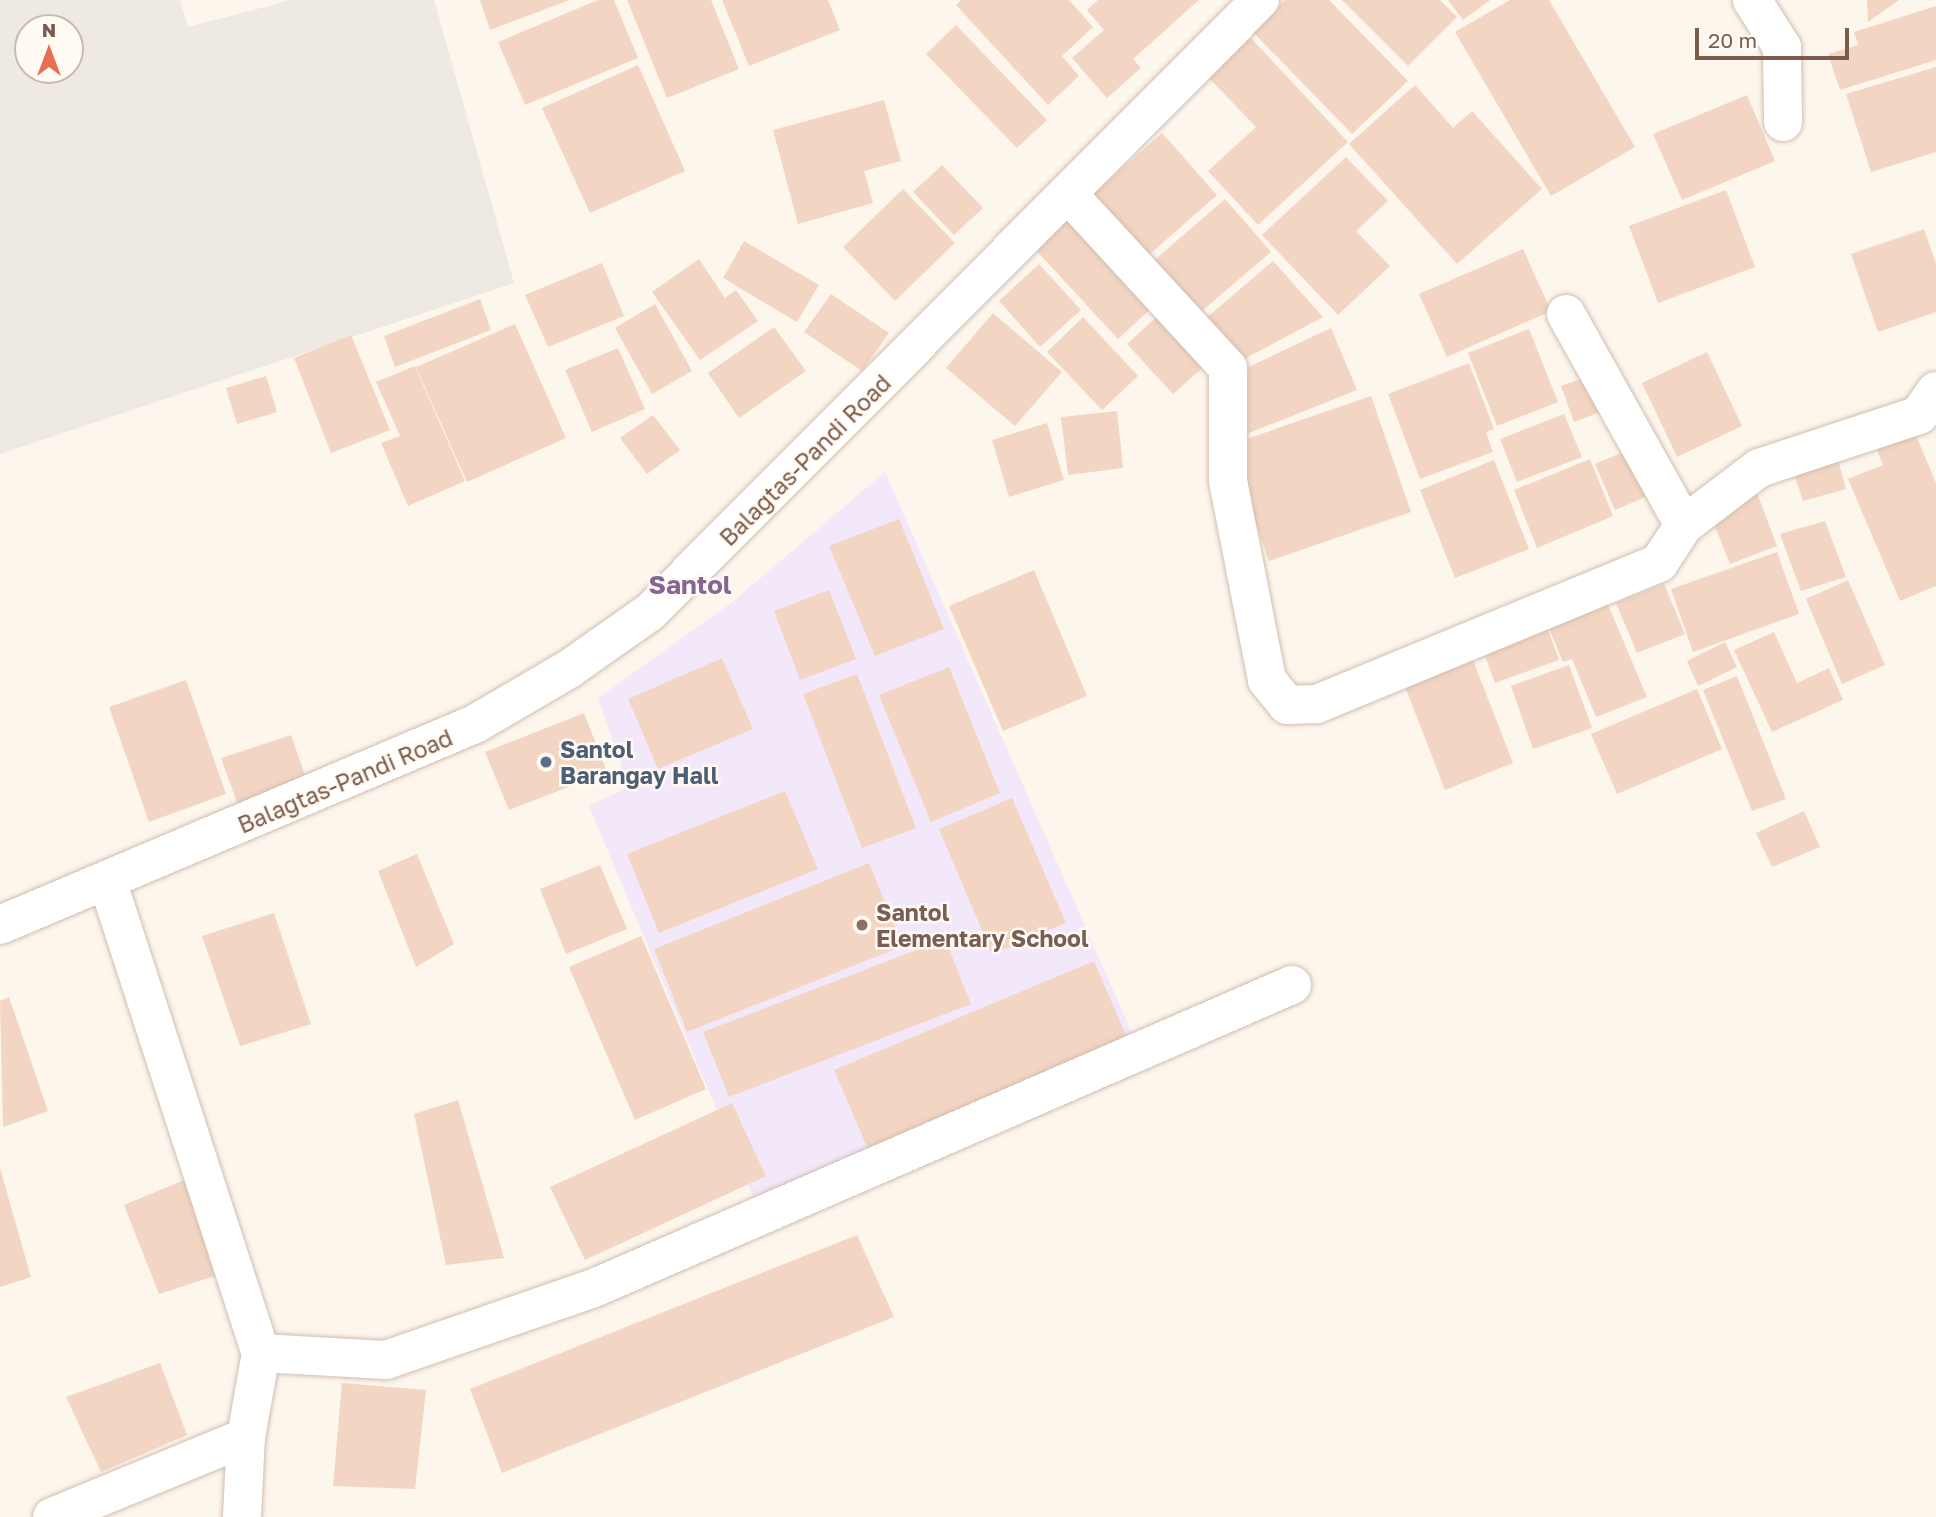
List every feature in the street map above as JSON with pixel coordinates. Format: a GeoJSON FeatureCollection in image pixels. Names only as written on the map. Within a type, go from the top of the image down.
{"type":"FeatureCollection","features":[{"type":"Feature","properties":{"kind":"street"},"geometry":{"type":"LineString","coordinates":[[1752,0],[1782,47],[1783,122]]}},
{"type":"Feature","properties":{"kind":"street","name":"Balagtas-Pandi Road"},"geometry":{"type":"LineString","coordinates":[[0,925],[108,883],[475,724],[569,669],[650,612],[1069,195],[1254,2]]}},
{"type":"Feature","properties":{"kind":"street"},"geometry":{"type":"LineString","coordinates":[[1069,195],[1228,368],[1228,481],[1267,680],[1287,705],[1317,704],[1659,563],[1684,525],[1759,468],[1919,415],[1936,391]]}},
{"type":"Feature","properties":{"kind":"street"},"geometry":{"type":"LineString","coordinates":[[1566,314],[1684,525]]}},
{"type":"Feature","properties":{"kind":"street"},"geometry":{"type":"LineString","coordinates":[[108,883],[261,1353],[246,1437],[242,1517]]}},
{"type":"Feature","properties":{"kind":"street"},"geometry":{"type":"LineString","coordinates":[[261,1353],[386,1360],[594,1288],[1292,985]]}},
{"type":"Feature","properties":{"kind":"street"},"geometry":{"type":"LineString","coordinates":[[52,1517],[246,1437]]}},
{"type":"Feature","properties":{"kind":"shaded area"},"geometry":{"type":"Polygon","coordinates":[[[0,0],[180,0],[188,27],[291,0],[434,0],[514,283],[0,454],[0,0]]]}},
{"type":"Feature","properties":{"kind":"shaded area","name":"Santol Elementary School"},"geometry":{"type":"Polygon","coordinates":[[[885,472],[1137,1044],[755,1201],[589,806],[629,787],[598,698],[730,604],[885,472]]]}},
{"type":"Feature","properties":{"kind":"building"},"geometry":{"type":"Polygon","coordinates":[[[480,0],[570,0],[490,30],[480,0]]]}},
{"type":"Feature","properties":{"kind":"building"},"geometry":{"type":"Polygon","coordinates":[[[598,0],[614,0],[638,58],[525,105],[498,42],[598,0]]]}},
{"type":"Feature","properties":{"kind":"building"},"geometry":{"type":"Polygon","coordinates":[[[627,0],[711,0],[739,69],[667,98],[627,0]]]}},
{"type":"Feature","properties":{"kind":"building"},"geometry":{"type":"Polygon","coordinates":[[[722,0],[828,0],[840,30],[749,66],[722,0]]]}},
{"type":"Feature","properties":{"kind":"building"},"geometry":{"type":"Polygon","coordinates":[[[961,0],[1069,0],[1093,27],[1062,56],[1079,76],[1048,105],[956,5],[961,0]]]}},
{"type":"Feature","properties":{"kind":"building"},"geometry":{"type":"Polygon","coordinates":[[[1098,0],[1199,0],[1133,59],[1141,68],[1107,98],[1072,58],[1104,30],[1087,10],[1098,0]]]}},
{"type":"Feature","properties":{"kind":"building"},"geometry":{"type":"Polygon","coordinates":[[[1285,0],[1329,0],[1408,81],[1352,134],[1252,31],[1285,0]]]}},
{"type":"Feature","properties":{"kind":"building"},"geometry":{"type":"Polygon","coordinates":[[[1342,0],[1440,0],[1457,17],[1408,66],[1342,0]]]}},
{"type":"Feature","properties":{"kind":"building"},"geometry":{"type":"Polygon","coordinates":[[[1448,0],[1490,0],[1463,20],[1448,0]]]}},
{"type":"Feature","properties":{"kind":"building"},"geometry":{"type":"Polygon","coordinates":[[[1510,0],[1549,0],[1635,147],[1551,196],[1455,32],[1510,0]]]}},
{"type":"Feature","properties":{"kind":"building"},"geometry":{"type":"Polygon","coordinates":[[[1867,0],[1899,0],[1868,22],[1867,0]]]}},
{"type":"Feature","properties":{"kind":"building"},"geometry":{"type":"Polygon","coordinates":[[[1936,6],[1936,60],[1840,90],[1828,54],[1858,45],[1854,32],[1936,6]]]}},
{"type":"Feature","properties":{"kind":"building"},"geometry":{"type":"Polygon","coordinates":[[[956,25],[1047,120],[1017,148],[926,54],[956,25]]]}},
{"type":"Feature","properties":{"kind":"building"},"geometry":{"type":"Polygon","coordinates":[[[1250,37],[1348,142],[1258,225],[1208,171],[1256,127],[1208,77],[1250,37]]]}},
{"type":"Feature","properties":{"kind":"building"},"geometry":{"type":"Polygon","coordinates":[[[638,65],[685,171],[590,213],[542,108],[638,65]]]}},
{"type":"Feature","properties":{"kind":"building"},"geometry":{"type":"Polygon","coordinates":[[[1936,67],[1936,152],[1871,172],[1846,94],[1936,67]]]}},
{"type":"Feature","properties":{"kind":"building"},"geometry":{"type":"Polygon","coordinates":[[[1415,85],[1453,128],[1472,111],[1542,189],[1457,264],[1349,144],[1415,85]]]}},
{"type":"Feature","properties":{"kind":"building"},"geometry":{"type":"Polygon","coordinates":[[[1747,95],[1775,161],[1682,200],[1653,134],[1747,95]]]}},
{"type":"Feature","properties":{"kind":"building"},"geometry":{"type":"Polygon","coordinates":[[[884,100],[901,161],[864,171],[873,203],[798,224],[773,130],[884,100]]]}},
{"type":"Feature","properties":{"kind":"building"},"geometry":{"type":"Polygon","coordinates":[[[1162,133],[1217,195],[1140,263],[1084,202],[1162,133]]]}},
{"type":"Feature","properties":{"kind":"building"},"geometry":{"type":"Polygon","coordinates":[[[1346,157],[1388,201],[1356,231],[1390,266],[1338,315],[1262,235],[1346,157]]]}},
{"type":"Feature","properties":{"kind":"building"},"geometry":{"type":"Polygon","coordinates":[[[942,165],[983,208],[954,235],[913,192],[942,165]]]}},
{"type":"Feature","properties":{"kind":"building"},"geometry":{"type":"Polygon","coordinates":[[[903,189],[955,243],[895,301],[843,247],[903,189]]]}},
{"type":"Feature","properties":{"kind":"building"},"geometry":{"type":"Polygon","coordinates":[[[1726,190],[1755,267],[1658,303],[1629,226],[1726,190]]]}},
{"type":"Feature","properties":{"kind":"building"},"geometry":{"type":"Polygon","coordinates":[[[1225,199],[1271,252],[1196,316],[1150,264],[1225,199]]]}},
{"type":"Feature","properties":{"kind":"building"},"geometry":{"type":"Polygon","coordinates":[[[1072,211],[1157,303],[1118,339],[1033,247],[1072,211]]]}},
{"type":"Feature","properties":{"kind":"building"},"geometry":{"type":"Polygon","coordinates":[[[1924,229],[1936,264],[1936,312],[1878,332],[1851,254],[1924,229]]]}},
{"type":"Feature","properties":{"kind":"building"},"geometry":{"type":"Polygon","coordinates":[[[744,241],[819,285],[797,322],[723,278],[744,241]]]}},
{"type":"Feature","properties":{"kind":"building"},"geometry":{"type":"Polygon","coordinates":[[[1523,249],[1551,311],[1447,357],[1419,294],[1523,249]]]}},
{"type":"Feature","properties":{"kind":"building"},"geometry":{"type":"Polygon","coordinates":[[[699,259],[725,298],[736,290],[758,321],[700,360],[652,292],[699,259]]]}},
{"type":"Feature","properties":{"kind":"building"},"geometry":{"type":"Polygon","coordinates":[[[1273,261],[1323,317],[1235,364],[1204,320],[1273,261]]]}},
{"type":"Feature","properties":{"kind":"building"},"geometry":{"type":"Polygon","coordinates":[[[602,263],[624,316],[548,347],[525,295],[602,263]]]}},
{"type":"Feature","properties":{"kind":"building"},"geometry":{"type":"Polygon","coordinates":[[[1039,264],[1081,310],[1040,347],[999,301],[1039,264]]]}},
{"type":"Feature","properties":{"kind":"building"},"geometry":{"type":"Polygon","coordinates":[[[831,294],[889,333],[862,371],[804,332],[831,294]]]}},
{"type":"Feature","properties":{"kind":"building"},"geometry":{"type":"Polygon","coordinates":[[[480,299],[491,330],[395,367],[384,336],[480,299]]]}},
{"type":"Feature","properties":{"kind":"building"},"geometry":{"type":"Polygon","coordinates":[[[655,304],[692,371],[652,394],[615,328],[655,304]]]}},
{"type":"Feature","properties":{"kind":"building"},"geometry":{"type":"Polygon","coordinates":[[[993,313],[1062,372],[1015,426],[946,368],[993,313]]]}},
{"type":"Feature","properties":{"kind":"building"},"geometry":{"type":"Polygon","coordinates":[[[1161,313],[1207,364],[1173,394],[1127,344],[1161,313]]]}},
{"type":"Feature","properties":{"kind":"building"},"geometry":{"type":"Polygon","coordinates":[[[1083,317],[1138,376],[1102,410],[1047,352],[1083,317]]]}},
{"type":"Feature","properties":{"kind":"building"},"geometry":{"type":"Polygon","coordinates":[[[515,324],[566,438],[467,482],[416,367],[515,324]]]}},
{"type":"Feature","properties":{"kind":"building"},"geometry":{"type":"Polygon","coordinates":[[[774,327],[806,371],[739,418],[708,373],[774,327]]]}},
{"type":"Feature","properties":{"kind":"building"},"geometry":{"type":"Polygon","coordinates":[[[1331,328],[1357,390],[1244,435],[1238,372],[1331,328]]]}},
{"type":"Feature","properties":{"kind":"building"},"geometry":{"type":"Polygon","coordinates":[[[1529,329],[1558,402],[1497,426],[1468,353],[1529,329]]]}},
{"type":"Feature","properties":{"kind":"building"},"geometry":{"type":"Polygon","coordinates":[[[351,335],[390,430],[331,453],[294,358],[351,335]]]}},
{"type":"Feature","properties":{"kind":"building"},"geometry":{"type":"Polygon","coordinates":[[[618,348],[645,409],[592,432],[565,370],[618,348]]]}},
{"type":"Feature","properties":{"kind":"building"},"geometry":{"type":"Polygon","coordinates":[[[1707,352],[1742,426],[1677,457],[1642,383],[1707,352]]]}},
{"type":"Feature","properties":{"kind":"building"},"geometry":{"type":"Polygon","coordinates":[[[1469,363],[1494,429],[1486,432],[1493,452],[1420,479],[1388,394],[1469,363]]]}},
{"type":"Feature","properties":{"kind":"building"},"geometry":{"type":"Polygon","coordinates":[[[415,366],[465,481],[408,506],[381,443],[400,436],[376,382],[415,366]]]}},
{"type":"Feature","properties":{"kind":"building"},"geometry":{"type":"Polygon","coordinates":[[[1595,374],[1608,409],[1574,422],[1561,386],[1595,374]]]}},
{"type":"Feature","properties":{"kind":"building"},"geometry":{"type":"Polygon","coordinates":[[[266,376],[277,412],[237,424],[226,388],[266,376]]]}},
{"type":"Feature","properties":{"kind":"building"},"geometry":{"type":"Polygon","coordinates":[[[1371,396],[1411,512],[1269,561],[1229,445],[1371,396]]]}},
{"type":"Feature","properties":{"kind":"building"},"geometry":{"type":"Polygon","coordinates":[[[1117,411],[1123,468],[1068,475],[1061,417],[1117,411]]]}},
{"type":"Feature","properties":{"kind":"building"},"geometry":{"type":"Polygon","coordinates":[[[1564,414],[1582,457],[1517,482],[1500,439],[1564,414]]]}},
{"type":"Feature","properties":{"kind":"building"},"geometry":{"type":"Polygon","coordinates":[[[653,415],[680,450],[647,474],[620,438],[653,415]]]}},
{"type":"Feature","properties":{"kind":"building"},"geometry":{"type":"Polygon","coordinates":[[[1047,423],[1064,480],[1009,497],[992,440],[1047,423]]]}},
{"type":"Feature","properties":{"kind":"building"},"geometry":{"type":"Polygon","coordinates":[[[1915,433],[1936,483],[1936,586],[1900,601],[1848,479],[1883,465],[1876,448],[1915,433]]]}},
{"type":"Feature","properties":{"kind":"building"},"geometry":{"type":"Polygon","coordinates":[[[1637,446],[1657,492],[1615,510],[1595,464],[1637,446]]]}},
{"type":"Feature","properties":{"kind":"building"},"geometry":{"type":"Polygon","coordinates":[[[1836,453],[1846,489],[1803,501],[1792,467],[1836,453]]]}},
{"type":"Feature","properties":{"kind":"building"},"geometry":{"type":"Polygon","coordinates":[[[1590,459],[1613,516],[1537,548],[1514,490],[1590,459]]]}},
{"type":"Feature","properties":{"kind":"building"},"geometry":{"type":"Polygon","coordinates":[[[1494,460],[1529,549],[1455,578],[1420,490],[1494,460]]]}},
{"type":"Feature","properties":{"kind":"building"},"geometry":{"type":"Polygon","coordinates":[[[1757,493],[1777,546],[1730,564],[1709,512],[1757,493]]]}},
{"type":"Feature","properties":{"kind":"building"},"geometry":{"type":"Polygon","coordinates":[[[899,519],[944,629],[875,656],[829,546],[899,519]]]}},
{"type":"Feature","properties":{"kind":"building"},"geometry":{"type":"Polygon","coordinates":[[[1825,521],[1846,577],[1801,591],[1780,534],[1825,521]]]}},
{"type":"Feature","properties":{"kind":"building"},"geometry":{"type":"Polygon","coordinates":[[[1777,552],[1799,614],[1693,652],[1671,589],[1777,552]]]}},
{"type":"Feature","properties":{"kind":"building"},"geometry":{"type":"Polygon","coordinates":[[[1034,570],[1087,696],[1003,731],[949,606],[1034,570]]]}},
{"type":"Feature","properties":{"kind":"building"},"geometry":{"type":"Polygon","coordinates":[[[1848,580],[1885,665],[1842,684],[1806,599],[1848,580]]]}},
{"type":"Feature","properties":{"kind":"building"},"geometry":{"type":"Polygon","coordinates":[[[1664,584],[1685,634],[1637,653],[1616,603],[1664,584]]]}},
{"type":"Feature","properties":{"kind":"building"},"geometry":{"type":"Polygon","coordinates":[[[829,590],[856,659],[800,680],[774,611],[829,590]]]}},
{"type":"Feature","properties":{"kind":"building"},"geometry":{"type":"Polygon","coordinates":[[[1604,595],[1647,697],[1596,717],[1572,659],[1563,662],[1545,619],[1604,595]]]}},
{"type":"Feature","properties":{"kind":"building"},"geometry":{"type":"Polygon","coordinates":[[[1545,621],[1559,660],[1495,683],[1481,644],[1545,621]]]}},
{"type":"Feature","properties":{"kind":"building"},"geometry":{"type":"Polygon","coordinates":[[[1774,632],[1797,683],[1829,668],[1843,700],[1772,732],[1734,650],[1774,632]]]}},
{"type":"Feature","properties":{"kind":"building"},"geometry":{"type":"Polygon","coordinates":[[[1725,642],[1737,667],[1698,686],[1687,661],[1725,642]]]}},
{"type":"Feature","properties":{"kind":"building"},"geometry":{"type":"Polygon","coordinates":[[[1469,650],[1513,763],[1445,790],[1401,676],[1469,650]]]}},
{"type":"Feature","properties":{"kind":"building"},"geometry":{"type":"Polygon","coordinates":[[[722,658],[753,729],[658,769],[628,699],[722,658]]]}},
{"type":"Feature","properties":{"kind":"building"},"geometry":{"type":"Polygon","coordinates":[[[1569,665],[1592,728],[1533,749],[1511,686],[1569,665]]]}},
{"type":"Feature","properties":{"kind":"building"},"geometry":{"type":"Polygon","coordinates":[[[949,667],[1000,793],[931,822],[879,695],[949,667]]]}},
{"type":"Feature","properties":{"kind":"building"},"geometry":{"type":"Polygon","coordinates":[[[857,674],[916,828],[862,848],[803,694],[857,674]]]}},
{"type":"Feature","properties":{"kind":"building"},"geometry":{"type":"Polygon","coordinates":[[[1737,676],[1786,799],[1752,811],[1703,690],[1737,676]]]}},
{"type":"Feature","properties":{"kind":"building"},"geometry":{"type":"Polygon","coordinates":[[[186,680],[226,794],[149,822],[109,707],[186,680]]]}},
{"type":"Feature","properties":{"kind":"building"},"geometry":{"type":"Polygon","coordinates":[[[1697,689],[1722,749],[1617,794],[1591,734],[1697,689]]]}},
{"type":"Feature","properties":{"kind":"building","name":"Santol Barangay Hall"},"geometry":{"type":"Polygon","coordinates":[[[584,713],[607,772],[509,810],[485,752],[584,713]]]}},
{"type":"Feature","properties":{"kind":"building"},"geometry":{"type":"Polygon","coordinates":[[[291,735],[309,787],[240,811],[221,758],[291,735]]]}},
{"type":"Feature","properties":{"kind":"building"},"geometry":{"type":"Polygon","coordinates":[[[785,791],[818,869],[659,933],[627,854],[785,791]]]}},
{"type":"Feature","properties":{"kind":"building"},"geometry":{"type":"Polygon","coordinates":[[[1012,798],[1066,923],[992,954],[939,829],[1012,798]]]}},
{"type":"Feature","properties":{"kind":"building"},"geometry":{"type":"Polygon","coordinates":[[[1804,811],[1820,847],[1772,867],[1756,833],[1804,811]]]}},
{"type":"Feature","properties":{"kind":"building"},"geometry":{"type":"Polygon","coordinates":[[[417,854],[454,944],[416,967],[378,871],[417,854]]]}},
{"type":"Feature","properties":{"kind":"building"},"geometry":{"type":"Polygon","coordinates":[[[869,863],[903,946],[687,1032],[654,949],[869,863]]]}},
{"type":"Feature","properties":{"kind":"building"},"geometry":{"type":"Polygon","coordinates":[[[600,865],[627,929],[566,954],[540,889],[600,865]]]}},
{"type":"Feature","properties":{"kind":"building"},"geometry":{"type":"Polygon","coordinates":[[[274,913],[311,1024],[240,1046],[202,936],[274,913]]]}},
{"type":"Feature","properties":{"kind":"building"},"geometry":{"type":"Polygon","coordinates":[[[641,936],[706,1089],[635,1120],[569,967],[641,936]]]}},
{"type":"Feature","properties":{"kind":"building"},"geometry":{"type":"Polygon","coordinates":[[[945,939],[971,1004],[729,1097],[703,1032],[945,939]]]}},
{"type":"Feature","properties":{"kind":"building"},"geometry":{"type":"Polygon","coordinates":[[[1094,961],[1128,1040],[868,1149],[834,1070],[1094,961]]]}},
{"type":"Feature","properties":{"kind":"building"},"geometry":{"type":"Polygon","coordinates":[[[9,997],[48,1111],[3,1127],[0,1001],[9,997]]]}},
{"type":"Feature","properties":{"kind":"building"},"geometry":{"type":"Polygon","coordinates":[[[458,1100],[504,1258],[446,1265],[414,1114],[458,1100]]]}},
{"type":"Feature","properties":{"kind":"building"},"geometry":{"type":"Polygon","coordinates":[[[732,1103],[766,1176],[585,1260],[550,1187],[732,1103]]]}},
{"type":"Feature","properties":{"kind":"building"},"geometry":{"type":"Polygon","coordinates":[[[0,1168],[31,1277],[0,1287],[0,1168]]]}},
{"type":"Feature","properties":{"kind":"building"},"geometry":{"type":"Polygon","coordinates":[[[184,1180],[215,1276],[159,1294],[124,1205],[184,1180]]]}},
{"type":"Feature","properties":{"kind":"building"},"geometry":{"type":"Polygon","coordinates":[[[857,1235],[894,1317],[502,1473],[470,1389],[857,1235]]]}},
{"type":"Feature","properties":{"kind":"building"},"geometry":{"type":"Polygon","coordinates":[[[160,1363],[187,1435],[101,1472],[66,1397],[160,1363]]]}},
{"type":"Feature","properties":{"kind":"building"},"geometry":{"type":"Polygon","coordinates":[[[342,1383],[426,1390],[415,1489],[333,1486],[342,1383]]]}},
{"type":"Feature","properties":{"kind":"place","name":"Santol Barangay Hall"},"geometry":{"type":"Point","coordinates":[546,762]}},
{"type":"Feature","properties":{"kind":"place","name":"Santol Elementary School"},"geometry":{"type":"Point","coordinates":[862,925]}},
{"type":"Feature","properties":{"kind":"district","name":"Santol"},"geometry":{"type":"Point","coordinates":[690,585]}}]}
